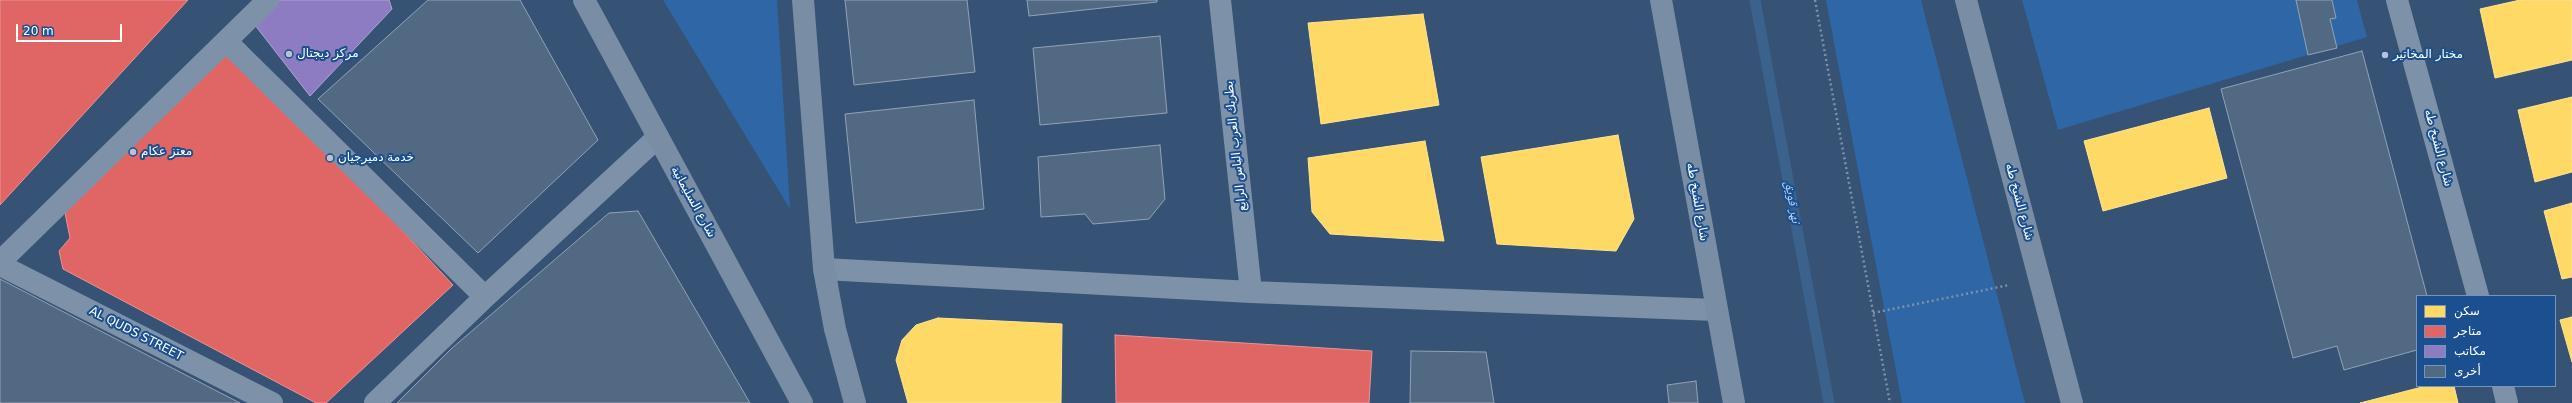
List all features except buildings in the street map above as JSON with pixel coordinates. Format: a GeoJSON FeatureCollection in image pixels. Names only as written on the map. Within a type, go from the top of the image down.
{"type":"FeatureCollection","features":[{"type":"Feature","properties":{"kind":"main road","name":"شارع السليمانية"},"geometry":{"type":"LineString","coordinates":[[584,0],[802,403]]}},
{"type":"Feature","properties":{"kind":"main road"},"geometry":{"type":"LineString","coordinates":[[803,0],[824,269],[835,329],[855,403]]}},
{"type":"Feature","properties":{"kind":"main road","name":"شارع الشيخ طه"},"geometry":{"type":"LineString","coordinates":[[1661,0],[1734,403]]}},
{"type":"Feature","properties":{"kind":"main road","name":"شارع الشيخ طه"},"geometry":{"type":"LineString","coordinates":[[1966,0],[2072,403]]}},
{"type":"Feature","properties":{"kind":"street"},"geometry":{"type":"LineString","coordinates":[[0,262],[268,0]]}},
{"type":"Feature","properties":{"kind":"street","name":"بطريك العرب الياس الرابع"},"geometry":{"type":"LineString","coordinates":[[1220,0],[1251,292]]}},
{"type":"Feature","properties":{"kind":"street","name":"شارع الشيخ طه"},"geometry":{"type":"LineString","coordinates":[[2397,0],[2478,295]]}},
{"type":"Feature","properties":{"kind":"street"},"geometry":{"type":"LineString","coordinates":[[226,41],[485,297]]}},
{"type":"Feature","properties":{"kind":"street"},"geometry":{"type":"LineString","coordinates":[[375,403],[485,297],[658,137]]}},
{"type":"Feature","properties":{"kind":"street","name":"AL QUDS STREET"},"geometry":{"type":"LineString","coordinates":[[0,265],[264,401]]}},
{"type":"Feature","properties":{"kind":"street"},"geometry":{"type":"LineString","coordinates":[[824,269],[1251,292],[1716,310]]}},
{"type":"Feature","properties":{"kind":"street"},"geometry":{"type":"LineString","coordinates":[[2503,387],[2507,403]]}},
{"type":"Feature","properties":{"kind":"path"},"geometry":{"type":"LineString","coordinates":[[1815,0],[1890,403]]}},
{"type":"Feature","properties":{"kind":"path"},"geometry":{"type":"LineString","coordinates":[[1873,313],[2039,279]]}},
{"type":"Feature","properties":{"kind":"shaded area"},"geometry":{"type":"Polygon","coordinates":[[[663,0],[777,0],[790,209],[663,0]]]}},
{"type":"Feature","properties":{"kind":"shaded area"},"geometry":{"type":"Polygon","coordinates":[[[1826,0],[1921,0],[2025,403],[1902,403],[1826,0]]]}},
{"type":"Feature","properties":{"kind":"shaded area"},"geometry":{"type":"Polygon","coordinates":[[[2022,0],[2357,0],[2367,37],[2058,130],[2022,0]]]}},
{"type":"Feature","properties":{"kind":"waterway","name":"نهر قويق"},"geometry":{"type":"LineString","coordinates":[[1755,0],[1829,403]]}},
{"type":"Feature","properties":{"kind":"place","name":"مركز ديجتال"},"geometry":{"type":"Point","coordinates":[289,54]}},
{"type":"Feature","properties":{"kind":"place","name":"مختار المخاتير"},"geometry":{"type":"Point","coordinates":[2385,55]}},
{"type":"Feature","properties":{"kind":"place","name":"معتز عكام"},"geometry":{"type":"Point","coordinates":[133,152]}},
{"type":"Feature","properties":{"kind":"place","name":"خدمة دميرجيان"},"geometry":{"type":"Point","coordinates":[330,158]}}]}
